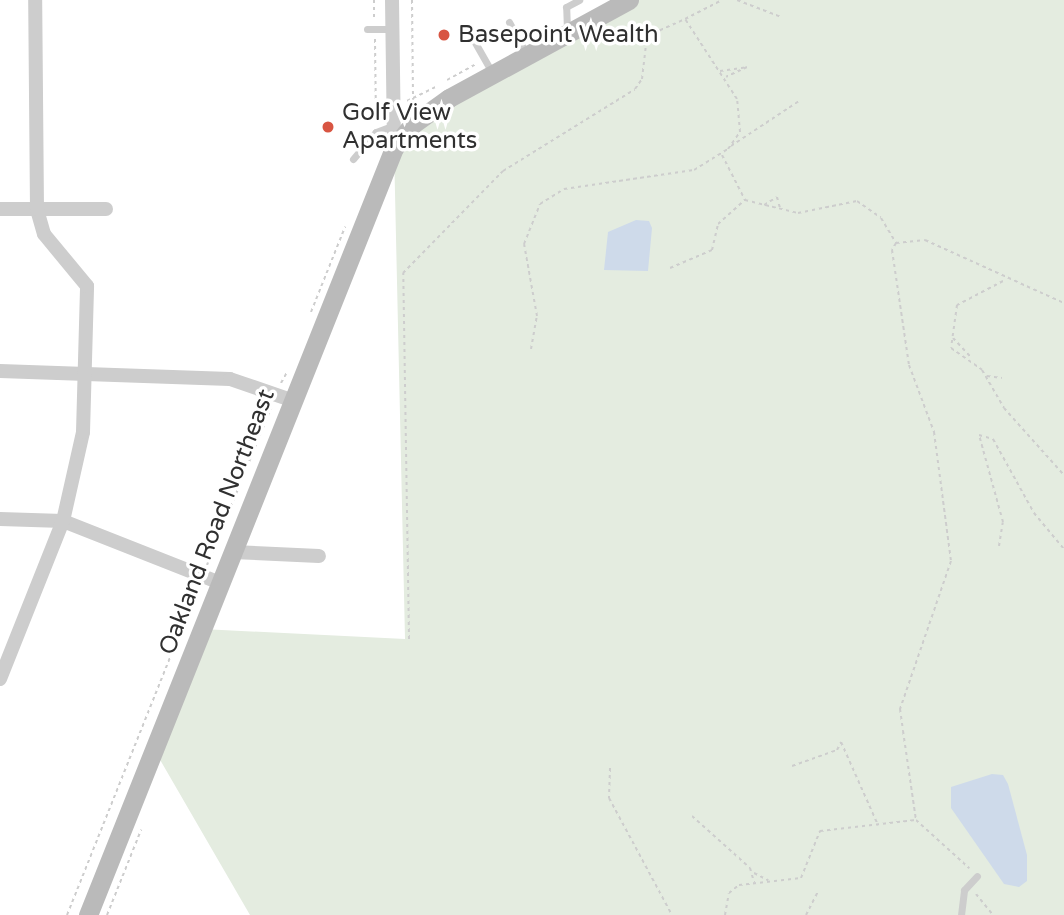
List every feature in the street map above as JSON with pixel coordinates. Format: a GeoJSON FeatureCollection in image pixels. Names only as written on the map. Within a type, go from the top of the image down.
{"type":"FeatureCollection","features":[{"type":"Feature","properties":{"kind":"main road","name":"Oakland Road Northeast"},"geometry":{"type":"LineString","coordinates":[[88,915],[210,583],[233,552],[281,395],[394,148],[413,124],[493,74],[629,0]]}},
{"type":"Feature","properties":{"kind":"street"},"geometry":{"type":"LineString","coordinates":[[0,679],[62,521],[83,432],[86,374],[87,286],[44,234],[37,209],[35,0]]}},
{"type":"Feature","properties":{"kind":"street"},"geometry":{"type":"LineString","coordinates":[[392,0],[394,148]]}},
{"type":"Feature","properties":{"kind":"street"},"geometry":{"type":"LineString","coordinates":[[0,209],[106,209]]}},
{"type":"Feature","properties":{"kind":"street"},"geometry":{"type":"LineString","coordinates":[[0,370],[230,379],[281,395]]}},
{"type":"Feature","properties":{"kind":"street"},"geometry":{"type":"LineString","coordinates":[[0,519],[62,521],[210,583]]}},
{"type":"Feature","properties":{"kind":"street"},"geometry":{"type":"LineString","coordinates":[[233,552],[319,556]]}},
{"type":"Feature","properties":{"kind":"lane"},"geometry":{"type":"LineString","coordinates":[[568,33],[566,7],[575,1]]}},
{"type":"Feature","properties":{"kind":"lane"},"geometry":{"type":"LineString","coordinates":[[509,22],[528,55]]}},
{"type":"Feature","properties":{"kind":"lane"},"geometry":{"type":"LineString","coordinates":[[370,29],[393,29]]}},
{"type":"Feature","properties":{"kind":"lane"},"geometry":{"type":"LineString","coordinates":[[469,32],[493,74]]}},
{"type":"Feature","properties":{"kind":"lane"},"geometry":{"type":"LineString","coordinates":[[353,159],[378,132],[394,125]]}},
{"type":"Feature","properties":{"kind":"lane"},"geometry":{"type":"LineString","coordinates":[[961,915],[967,886],[977,876]]}},
{"type":"Feature","properties":{"kind":"path"},"geometry":{"type":"LineString","coordinates":[[373,0],[370,29],[378,132]]}},
{"type":"Feature","properties":{"kind":"path"},"geometry":{"type":"LineString","coordinates":[[412,0],[414,100]]}},
{"type":"Feature","properties":{"kind":"path"},"geometry":{"type":"LineString","coordinates":[[409,639],[403,273],[503,171],[635,89],[642,79],[647,36],[722,0]]}},
{"type":"Feature","properties":{"kind":"path"},"geometry":{"type":"LineString","coordinates":[[737,0],[781,17]]}},
{"type":"Feature","properties":{"kind":"path"},"geometry":{"type":"LineString","coordinates":[[685,19],[719,71],[743,117],[728,149]]}},
{"type":"Feature","properties":{"kind":"path"},"geometry":{"type":"LineString","coordinates":[[719,71],[747,67],[725,78]]}},
{"type":"Feature","properties":{"kind":"path"},"geometry":{"type":"LineString","coordinates":[[531,349],[536,305],[524,251],[540,204],[564,188],[694,170],[722,154],[799,100]]}},
{"type":"Feature","properties":{"kind":"path"},"geometry":{"type":"LineString","coordinates":[[722,154],[746,200],[807,213],[857,201],[881,218],[896,243]]}},
{"type":"Feature","properties":{"kind":"path"},"geometry":{"type":"LineString","coordinates":[[764,205],[777,197],[780,209]]}},
{"type":"Feature","properties":{"kind":"path"},"geometry":{"type":"LineString","coordinates":[[670,268],[712,250],[718,224],[746,200]]}},
{"type":"Feature","properties":{"kind":"path"},"geometry":{"type":"LineString","coordinates":[[310,314],[350,218]]}},
{"type":"Feature","properties":{"kind":"path"},"geometry":{"type":"LineString","coordinates":[[896,243],[925,240],[1005,280],[1064,303]]}},
{"type":"Feature","properties":{"kind":"path"},"geometry":{"type":"LineString","coordinates":[[896,243],[892,250],[909,365],[934,432],[951,561],[900,709],[916,820],[977,876]]}},
{"type":"Feature","properties":{"kind":"path"},"geometry":{"type":"LineString","coordinates":[[972,359],[954,351],[952,338],[957,305],[1005,280]]}},
{"type":"Feature","properties":{"kind":"path"},"geometry":{"type":"LineString","coordinates":[[952,338],[985,375],[1004,408],[1064,475]]}},
{"type":"Feature","properties":{"kind":"path"},"geometry":{"type":"LineString","coordinates":[[206,569],[281,395],[293,360]]}},
{"type":"Feature","properties":{"kind":"path"},"geometry":{"type":"LineString","coordinates":[[985,375],[1002,378]]}},
{"type":"Feature","properties":{"kind":"path"},"geometry":{"type":"LineString","coordinates":[[999,546],[1003,522],[979,435],[993,439],[1034,513],[1064,549]]}},
{"type":"Feature","properties":{"kind":"path"},"geometry":{"type":"LineString","coordinates":[[67,915],[210,583]]}},
{"type":"Feature","properties":{"kind":"path"},"geometry":{"type":"LineString","coordinates":[[792,766],[837,750],[841,742],[878,825]]}},
{"type":"Feature","properties":{"kind":"path"},"geometry":{"type":"LineString","coordinates":[[610,768],[609,798],[672,915]]}},
{"type":"Feature","properties":{"kind":"path"},"geometry":{"type":"LineString","coordinates":[[692,816],[754,873],[771,882]]}},
{"type":"Feature","properties":{"kind":"path"},"geometry":{"type":"LineString","coordinates":[[725,915],[729,893],[754,882],[801,878],[820,831],[916,820]]}},
{"type":"Feature","properties":{"kind":"path"},"geometry":{"type":"LineString","coordinates":[[107,915],[141,830]]}},
{"type":"Feature","properties":{"kind":"path"},"geometry":{"type":"LineString","coordinates":[[754,873],[754,882]]}},
{"type":"Feature","properties":{"kind":"path"},"geometry":{"type":"LineString","coordinates":[[967,886],[993,915]]}},
{"type":"Feature","properties":{"kind":"path"},"geometry":{"type":"LineString","coordinates":[[806,915],[817,893]]}},
{"type":"Feature","properties":{"kind":"shaded area"},"geometry":{"type":"Polygon","coordinates":[[[629,0],[1064,0],[1064,915],[250,915],[159,758],[202,629],[405,639],[394,148],[413,124],[629,0]]]}},
{"type":"Feature","properties":{"kind":"water"},"geometry":{"type":"Polygon","coordinates":[[[636,220],[649,221],[652,228],[648,271],[604,270],[608,232],[636,220]]]}},
{"type":"Feature","properties":{"kind":"water"},"geometry":{"type":"Polygon","coordinates":[[[992,774],[1003,775],[1008,784],[1027,855],[1027,881],[1019,887],[1004,884],[951,808],[951,787],[992,774]]]}},
{"type":"Feature","properties":{"kind":"place","name":"Basepoint Wealth"},"geometry":{"type":"Point","coordinates":[444,35]}},
{"type":"Feature","properties":{"kind":"place","name":"Golf View Apartments"},"geometry":{"type":"Point","coordinates":[328,127]}}]}
